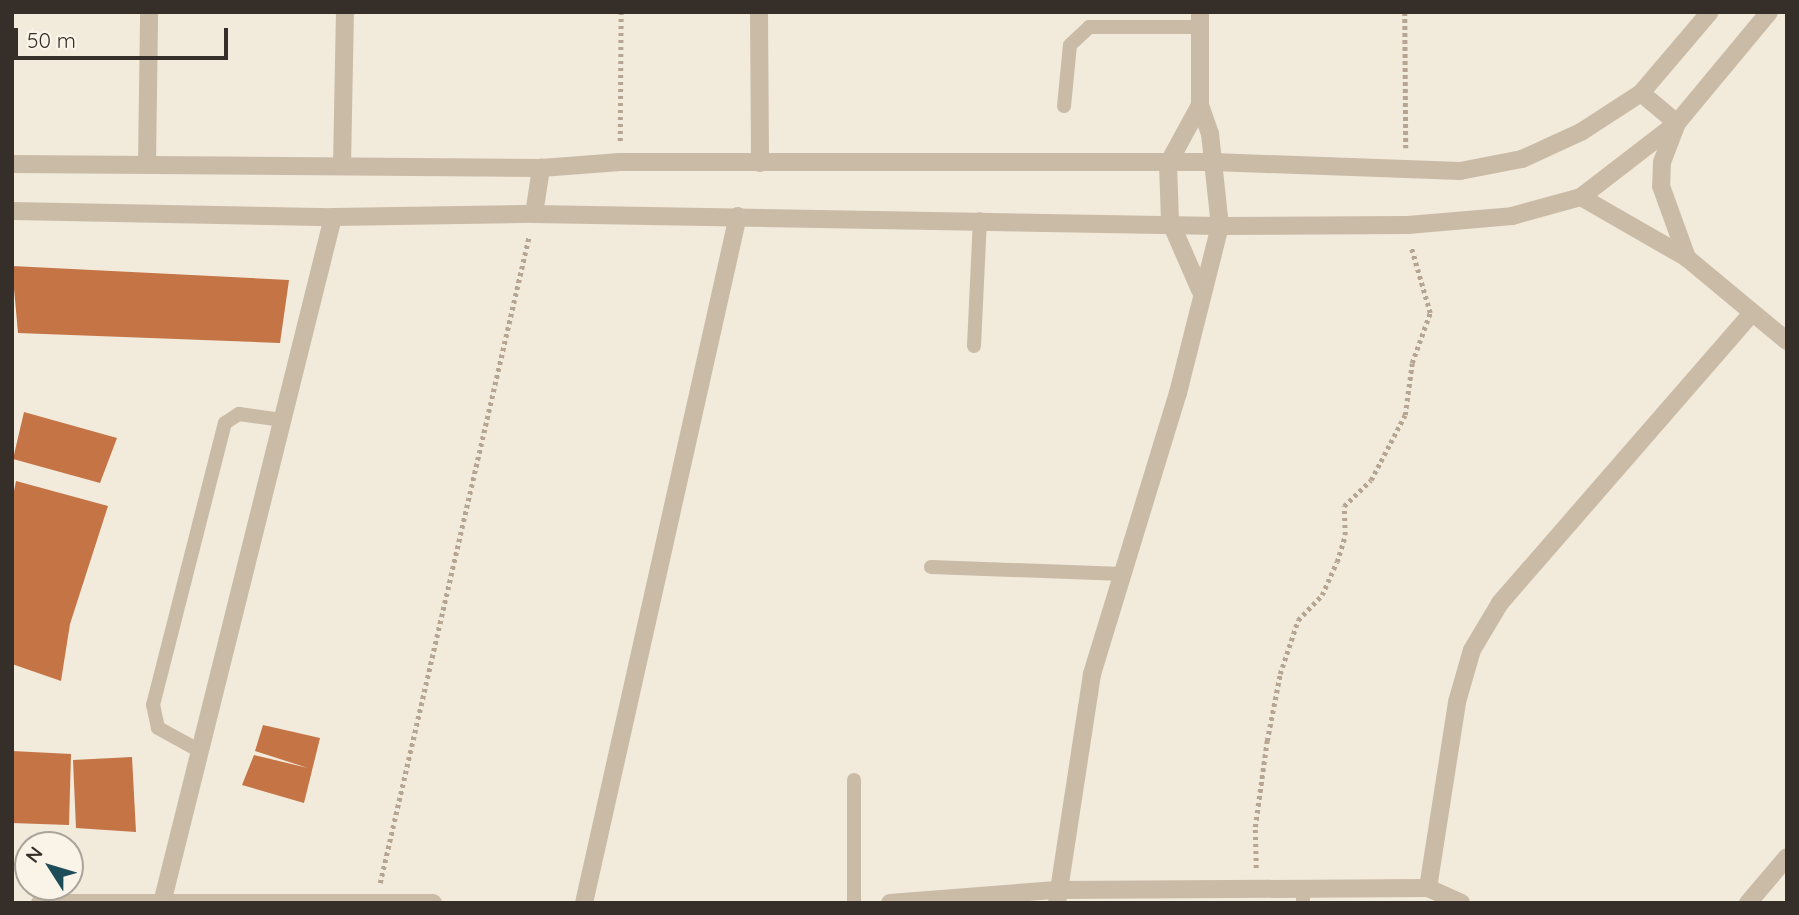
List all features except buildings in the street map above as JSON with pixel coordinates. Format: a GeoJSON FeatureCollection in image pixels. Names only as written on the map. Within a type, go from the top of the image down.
{"type":"FeatureCollection","features":[{"type":"Feature","properties":{"kind":"street"},"geometry":{"type":"LineString","coordinates":[[147,164],[149,12]]}},
{"type":"Feature","properties":{"kind":"street"},"geometry":{"type":"LineString","coordinates":[[342,166],[345,12]]}},
{"type":"Feature","properties":{"kind":"street"},"geometry":{"type":"LineString","coordinates":[[759,12],[760,163]]}},
{"type":"Feature","properties":{"kind":"street"},"geometry":{"type":"LineString","coordinates":[[12,164],[541,168],[620,162],[1213,162],[1460,171],[1522,159],[1581,132],[1642,93],[1710,12]]}},
{"type":"Feature","properties":{"kind":"street"},"geometry":{"type":"LineString","coordinates":[[12,211],[333,217],[534,214],[980,219],[1170,222],[1220,226],[1408,225],[1512,216],[1581,197],[1677,123],[1769,12]]}},
{"type":"Feature","properties":{"kind":"street"},"geometry":{"type":"LineString","coordinates":[[1056,897],[1092,674],[1178,393],[1200,290],[1220,226],[1213,162],[1200,104],[1200,19]]}},
{"type":"Feature","properties":{"kind":"street"},"geometry":{"type":"LineString","coordinates":[[1642,93],[1677,123]]}},
{"type":"Feature","properties":{"kind":"street"},"geometry":{"type":"LineString","coordinates":[[1200,104],[1168,164],[1170,222],[1200,290]]}},
{"type":"Feature","properties":{"kind":"street"},"geometry":{"type":"LineString","coordinates":[[1677,123],[1662,162],[1661,186],[1687,258]]}},
{"type":"Feature","properties":{"kind":"street"},"geometry":{"type":"LineString","coordinates":[[534,214],[541,168]]}},
{"type":"Feature","properties":{"kind":"street"},"geometry":{"type":"LineString","coordinates":[[1581,197],[1687,258],[1751,314],[1787,341]]}},
{"type":"Feature","properties":{"kind":"street"},"geometry":{"type":"LineString","coordinates":[[584,903],[738,216]]}},
{"type":"Feature","properties":{"kind":"street"},"geometry":{"type":"LineString","coordinates":[[162,903],[333,217]]}},
{"type":"Feature","properties":{"kind":"street"},"geometry":{"type":"LineString","coordinates":[[1428,887],[1457,702],[1472,650],[1500,603],[1751,314]]}},
{"type":"Feature","properties":{"kind":"street"},"geometry":{"type":"LineString","coordinates":[[1748,903],[1787,856]]}},
{"type":"Feature","properties":{"kind":"street"},"geometry":{"type":"LineString","coordinates":[[890,903],[1173,896],[1256,888],[1297,895],[1428,887],[1461,903]]}},
{"type":"Feature","properties":{"kind":"street"},"geometry":{"type":"LineString","coordinates":[[40,903],[433,903]]}},
{"type":"Feature","properties":{"kind":"lane"},"geometry":{"type":"LineString","coordinates":[[1064,106],[1070,45],[1089,27],[1200,19]]}},
{"type":"Feature","properties":{"kind":"lane"},"geometry":{"type":"LineString","coordinates":[[974,346],[980,219]]}},
{"type":"Feature","properties":{"kind":"lane"},"geometry":{"type":"LineString","coordinates":[[200,751],[158,728],[153,705],[225,423],[239,414],[282,420]]}},
{"type":"Feature","properties":{"kind":"lane"},"geometry":{"type":"LineString","coordinates":[[931,568],[1123,574]]}},
{"type":"Feature","properties":{"kind":"lane"},"geometry":{"type":"LineString","coordinates":[[853,903],[854,780]]}},
{"type":"Feature","properties":{"kind":"path"},"geometry":{"type":"LineString","coordinates":[[620,162],[621,12]]}},
{"type":"Feature","properties":{"kind":"path"},"geometry":{"type":"LineString","coordinates":[[1405,12],[1406,170]]}},
{"type":"Feature","properties":{"kind":"path"},"geometry":{"type":"LineString","coordinates":[[377,901],[534,214]]}},
{"type":"Feature","properties":{"kind":"path"},"geometry":{"type":"LineString","coordinates":[[1256,888],[1255,827],[1280,674],[1298,621],[1322,595],[1337,562],[1345,535],[1344,506],[1371,480],[1405,415],[1412,363],[1430,313],[1408,225]]}}]}
